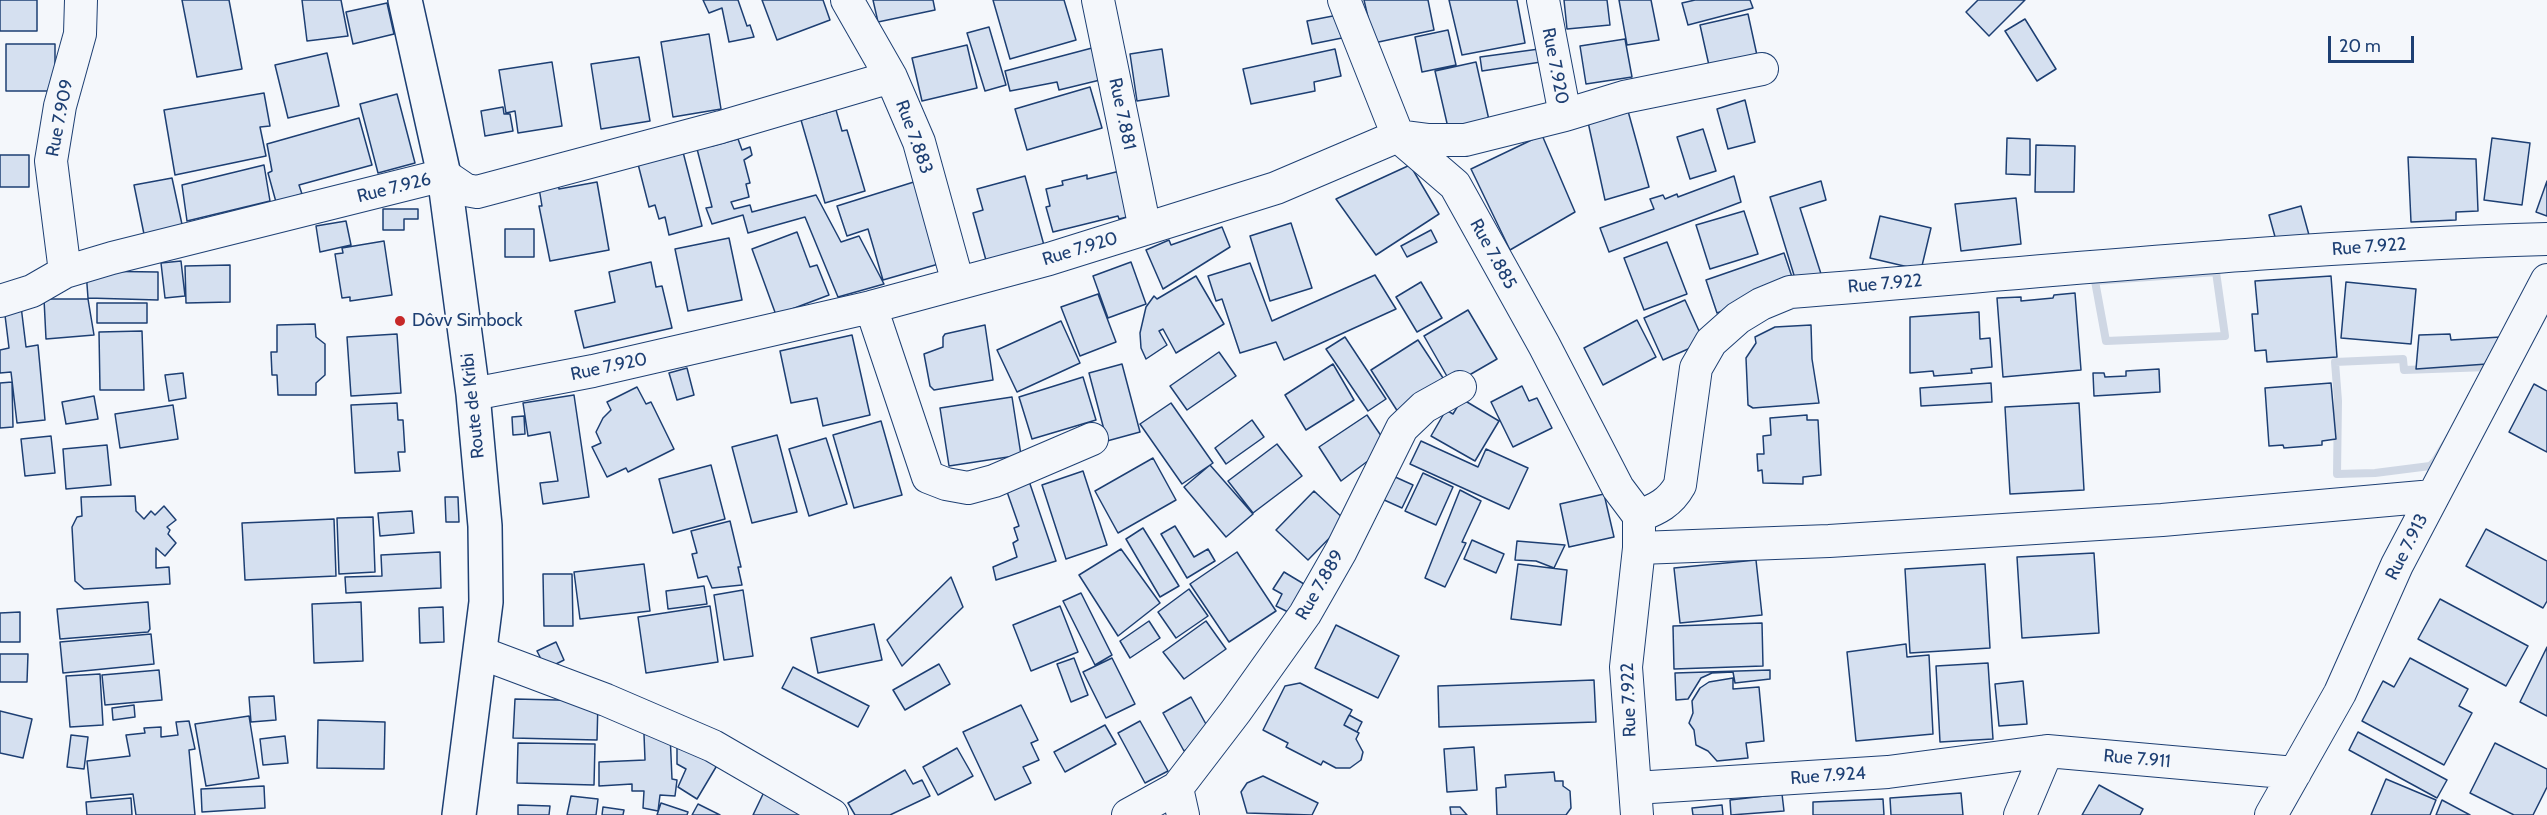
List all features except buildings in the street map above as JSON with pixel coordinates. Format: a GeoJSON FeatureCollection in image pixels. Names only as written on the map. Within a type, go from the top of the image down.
{"type":"FeatureCollection","features":[{"type":"Feature","properties":{"kind":"main road","name":"Route de Kribi"},"geometry":{"type":"LineString","coordinates":[[405,0],[444,175],[473,394],[485,526],[486,602],[459,815]]}},
{"type":"Feature","properties":{"kind":"street","name":"Rue 7.909"},"geometry":{"type":"LineString","coordinates":[[65,272],[51,161],[60,105],[80,34],[81,0]]}},
{"type":"Feature","properties":{"kind":"street","name":"Rue 7.883"},"geometry":{"type":"LineString","coordinates":[[847,0],[891,77],[919,142],[958,284]]}},
{"type":"Feature","properties":{"kind":"street","name":"Rue 7.881"},"geometry":{"type":"LineString","coordinates":[[1098,0],[1145,229]]}},
{"type":"Feature","properties":{"kind":"street","name":"Rue 7.885"},"geometry":{"type":"LineString","coordinates":[[1344,0],[1398,136],[1455,185],[1544,345],[1618,488],[1639,516]]}},
{"type":"Feature","properties":{"kind":"street","name":"Rue 7.920"},"geometry":{"type":"LineString","coordinates":[[473,394],[593,371],[871,307],[1049,259],[1276,188],[1398,136],[1429,140],[1465,140],[1564,115],[1543,0]]}},
{"type":"Feature","properties":{"kind":"street"},"geometry":{"type":"LineString","coordinates":[[1564,115],[1624,97],[1762,69]]}},
{"type":"Feature","properties":{"kind":"street","name":"Rue 7.926"},"geometry":{"type":"LineString","coordinates":[[0,301],[32,291],[65,272],[134,252],[444,175],[466,190],[477,192],[721,127],[891,77]]}},
{"type":"Feature","properties":{"kind":"street","name":"Rue 7.922"},"geometry":{"type":"LineString","coordinates":[[1636,801],[1626,667],[1639,548],[1639,516],[1663,506],[1674,496],[1680,485],[1696,368],[1711,342],[1738,318],[1761,304],[1790,292],[2250,255],[2436,242],[2547,239]]}},
{"type":"Feature","properties":{"kind":"street","name":"Rue 7.913"},"geometry":{"type":"LineString","coordinates":[[2271,815],[2340,693],[2397,565],[2547,280]]}},
{"type":"Feature","properties":{"kind":"street"},"geometry":{"type":"LineString","coordinates":[[871,307],[928,477],[946,484],[968,488],[994,481],[1092,439]]}},
{"type":"Feature","properties":{"kind":"street","name":"Rue 7.889"},"geometry":{"type":"LineString","coordinates":[[1180,801],[1236,711],[1305,614],[1341,551],[1402,428],[1424,407],[1460,387]]}},
{"type":"Feature","properties":{"kind":"street"},"geometry":{"type":"LineString","coordinates":[[1639,548],[1829,541],[2162,520],[2433,496]]}},
{"type":"Feature","properties":{"kind":"street"},"geometry":{"type":"LineString","coordinates":[[481,653],[606,700],[713,746],[832,815]]}},
{"type":"Feature","properties":{"kind":"street"},"geometry":{"type":"LineString","coordinates":[[2020,815],[2047,751]]}},
{"type":"Feature","properties":{"kind":"street","name":"Rue 7.911"},"geometry":{"type":"LineString","coordinates":[[2047,751],[2295,773]]}},
{"type":"Feature","properties":{"kind":"street","name":"Rue 7.924"},"geometry":{"type":"LineString","coordinates":[[1636,801],[2047,751]]}},
{"type":"Feature","properties":{"kind":"street"},"geometry":{"type":"LineString","coordinates":[[1128,815],[1180,801]]}},
{"type":"Feature","properties":{"kind":"waterway"},"geometry":{"type":"LineString","coordinates":[[2216,272],[2225,336],[2106,341],[2095,281],[2216,272]]}},
{"type":"Feature","properties":{"kind":"waterway"},"geometry":{"type":"LineString","coordinates":[[2403,359],[2404,370],[2488,367],[2477,392],[2430,466],[2375,473],[2337,474],[2338,401],[2335,362],[2403,359]]}},
{"type":"Feature","properties":{"kind":"place","name":"Dôvv Simbock"},"geometry":{"type":"Point","coordinates":[400,321]}}]}
